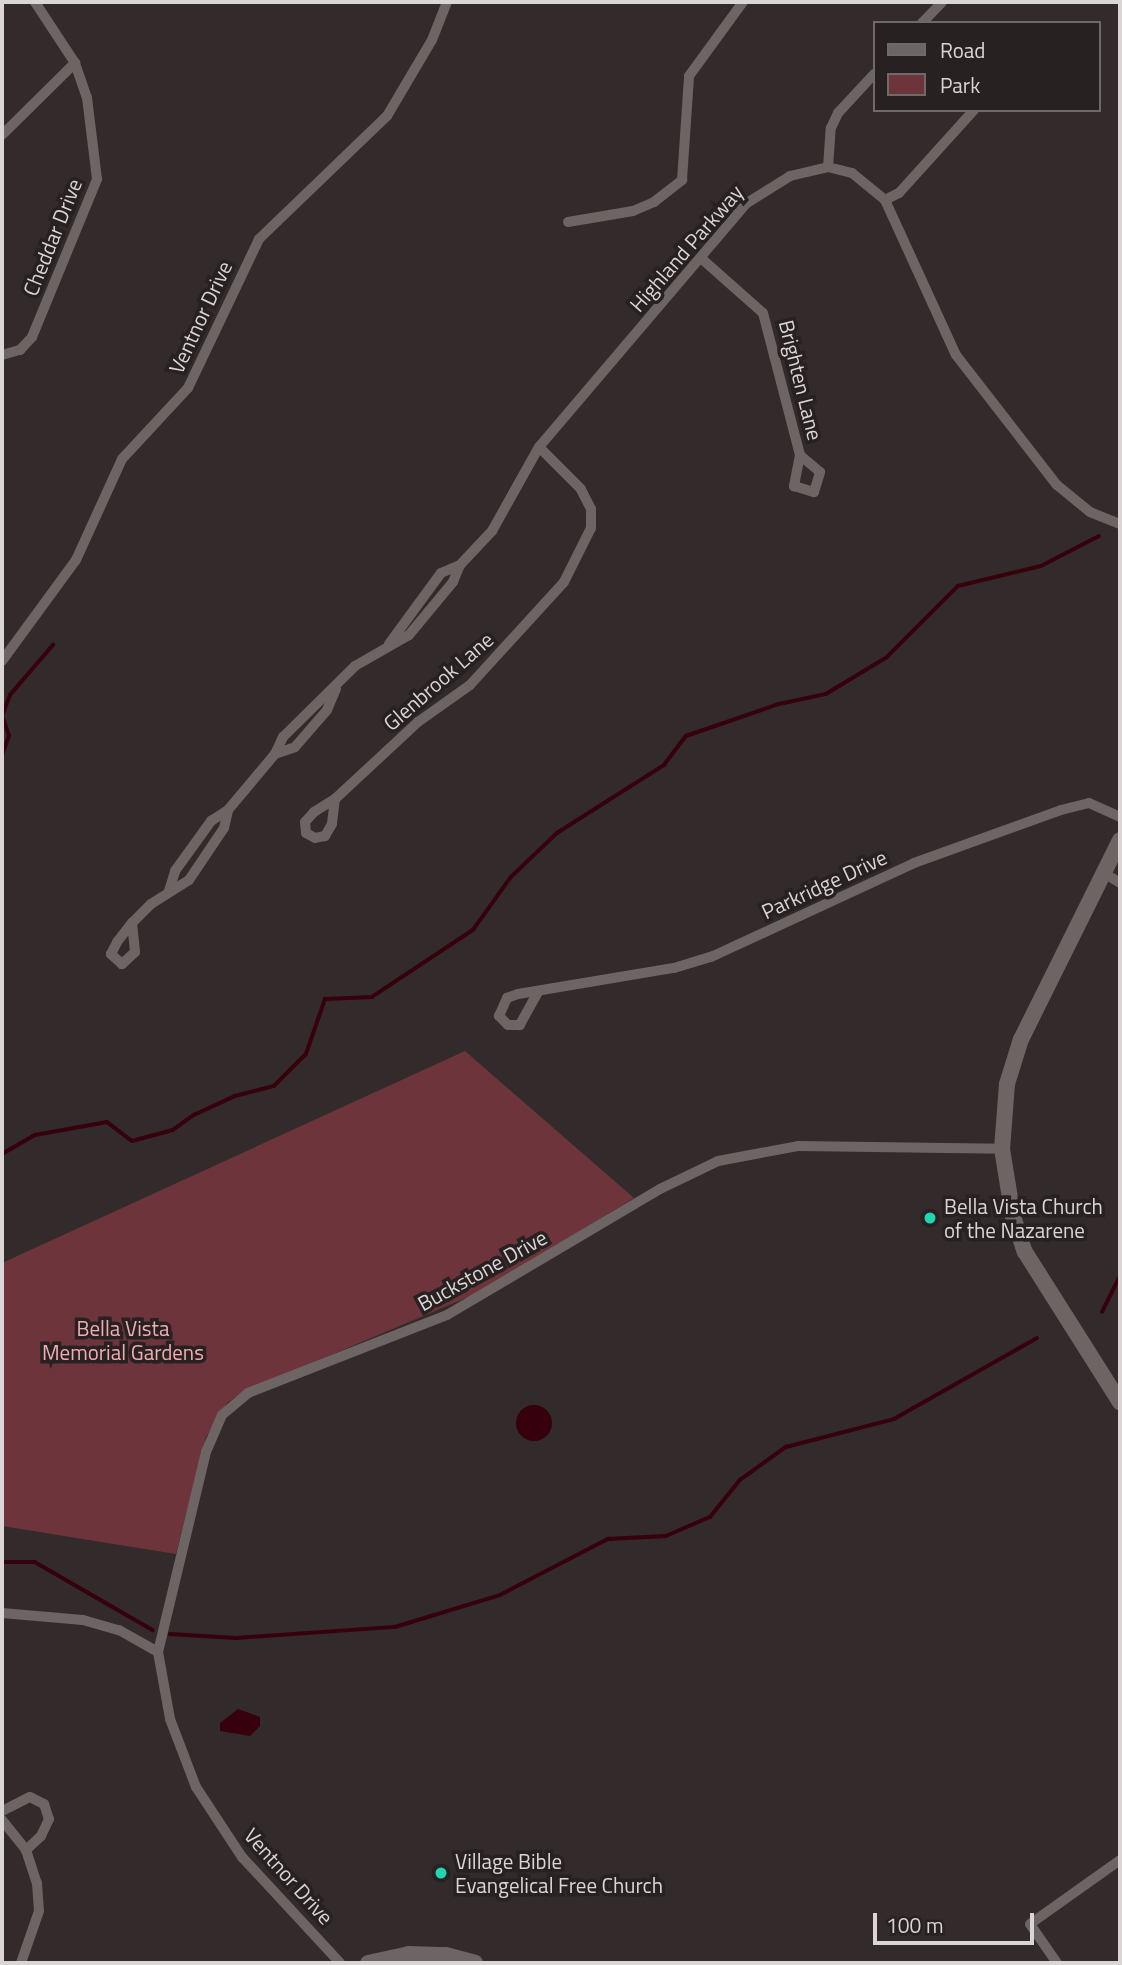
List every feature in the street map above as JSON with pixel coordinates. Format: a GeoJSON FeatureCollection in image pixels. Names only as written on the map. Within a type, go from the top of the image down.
{"type":"FeatureCollection","features":[{"type":"Feature","properties":{"kind":"main road"},"geometry":{"type":"LineString","coordinates":[[1120,840],[1020,1039],[1007,1084],[1002,1149],[1013,1216],[1025,1252],[1120,1402]]}},
{"type":"Feature","properties":{"kind":"main road"},"geometry":{"type":"LineString","coordinates":[[368,1963],[409,1954],[446,1955],[475,1963]]}},
{"type":"Feature","properties":{"kind":"street","name":"Cheddar Drive"},"geometry":{"type":"LineString","coordinates":[[2,355],[20,351],[32,337],[97,179],[87,98],[75,63],[35,2]]}},
{"type":"Feature","properties":{"kind":"street","name":"Ventnor Drive"},"geometry":{"type":"LineString","coordinates":[[2,661],[76,560],[122,459],[188,388],[259,239],[387,116],[415,71],[447,2]]}},
{"type":"Feature","properties":{"kind":"street"},"geometry":{"type":"LineString","coordinates":[[568,222],[633,211],[654,202],[682,180],[689,76],[743,2]]}},
{"type":"Feature","properties":{"kind":"street"},"geometry":{"type":"LineString","coordinates":[[924,21],[942,2]]}},
{"type":"Feature","properties":{"kind":"street"},"geometry":{"type":"LineString","coordinates":[[2,135],[75,63]]}},
{"type":"Feature","properties":{"kind":"street"},"geometry":{"type":"LineString","coordinates":[[874,74],[838,113],[831,128],[828,167],[852,173],[885,200],[969,375],[1057,485],[1090,512],[1120,524]]}},
{"type":"Feature","properties":{"kind":"street"},"geometry":{"type":"LineString","coordinates":[[885,200],[899,193],[972,112]]}},
{"type":"Feature","properties":{"kind":"street","name":"Highland Parkway"},"geometry":{"type":"LineString","coordinates":[[169,891],[176,871],[211,821],[228,810],[275,754],[284,737],[316,701],[336,689],[355,666],[389,644],[409,635],[453,582],[460,565],[492,531],[539,447],[761,191],[790,176],[828,167]]}},
{"type":"Feature","properties":{"kind":"street","name":"Brighten Lane"},"geometry":{"type":"LineString","coordinates":[[702,259],[763,313],[800,455]]}},
{"type":"Feature","properties":{"kind":"street","name":"Glenbrook Lane"},"geometry":{"type":"LineString","coordinates":[[335,799],[418,722],[470,685],[564,582],[591,528],[591,509],[581,489],[539,447]]}},
{"type":"Feature","properties":{"kind":"street","name":"Parkridge Drive"},"geometry":{"type":"LineString","coordinates":[[538,992],[674,968],[712,957],[914,863],[1061,810],[1089,803],[1120,817]]}},
{"type":"Feature","properties":{"kind":"street","name":"Highland Parkway"},"geometry":{"type":"LineString","coordinates":[[132,923],[169,891],[189,880],[224,828],[228,810]]}},
{"type":"Feature","properties":{"kind":"street"},"geometry":{"type":"LineString","coordinates":[[1104,873],[1120,883]]}},
{"type":"Feature","properties":{"kind":"street","name":"Buckstone Drive"},"geometry":{"type":"LineString","coordinates":[[158,1652],[206,1452],[222,1415],[248,1393],[447,1315],[660,1189],[718,1161],[798,1146],[1002,1149]]}},
{"type":"Feature","properties":{"kind":"street"},"geometry":{"type":"LineString","coordinates":[[2,1613],[83,1619],[119,1630],[158,1652]]}},
{"type":"Feature","properties":{"kind":"street","name":"Ventnor Drive"},"geometry":{"type":"LineString","coordinates":[[158,1652],[170,1719],[207,1806],[249,1866],[340,1963]]}},
{"type":"Feature","properties":{"kind":"street"},"geometry":{"type":"LineString","coordinates":[[2,1811],[30,1797],[44,1804],[49,1819],[41,1836],[26,1850]]}},
{"type":"Feature","properties":{"kind":"street"},"geometry":{"type":"LineString","coordinates":[[2,1820],[26,1850],[37,1883],[39,1911],[21,1963]]}},
{"type":"Feature","properties":{"kind":"street"},"geometry":{"type":"LineString","coordinates":[[1057,1963],[1030,1924],[1120,1860]]}},
{"type":"Feature","properties":{"kind":"green space","name":"Bella Vista Memorial Gardens"},"geometry":{"type":"Polygon","coordinates":[[[465,1051],[634,1198],[480,1292],[241,1393],[227,1403],[206,1437],[176,1554],[2,1526],[2,1263],[465,1051]]]}},
{"type":"Feature","properties":{"kind":"shaded area"},"geometry":{"type":"Polygon","coordinates":[[[534,1405],[547,1410],[552,1423],[547,1436],[534,1441],[521,1436],[516,1423],[521,1410],[534,1405]]]}},
{"type":"Feature","properties":{"kind":"shaded area"},"geometry":{"type":"Polygon","coordinates":[[[238,1709],[260,1717],[260,1726],[250,1736],[220,1731],[220,1723],[238,1709]]]}},
{"type":"Feature","properties":{"kind":"waterway"},"geometry":{"type":"LineString","coordinates":[[2,1154],[35,1135],[107,1122],[132,1141],[173,1130],[194,1115],[235,1096],[274,1086],[306,1054],[325,999],[372,997],[473,930],[511,877],[557,833],[664,765],[686,736],[779,704],[826,694],[887,657],[958,586],[1041,566],[1099,536]]}},
{"type":"Feature","properties":{"kind":"waterway"},"geometry":{"type":"LineString","coordinates":[[2,755],[9,736],[2,716],[10,695],[53,645]]}},
{"type":"Feature","properties":{"kind":"waterway"},"geometry":{"type":"LineString","coordinates":[[1102,1312],[1120,1276]]}},
{"type":"Feature","properties":{"kind":"waterway"},"geometry":{"type":"LineString","coordinates":[[170,1634],[236,1638],[395,1627],[500,1595],[608,1539],[666,1536],[710,1517],[740,1480],[786,1447],[894,1419],[1037,1338]]}},
{"type":"Feature","properties":{"kind":"waterway"},"geometry":{"type":"LineString","coordinates":[[2,1562],[35,1562],[153,1630]]}},
{"type":"Feature","properties":{"kind":"place","name":"Bella Vista Church of the Nazarene"},"geometry":{"type":"Point","coordinates":[930,1218]}},
{"type":"Feature","properties":{"kind":"place","name":"Village Bible Evangelical Free Church"},"geometry":{"type":"Point","coordinates":[441,1873]}}]}
